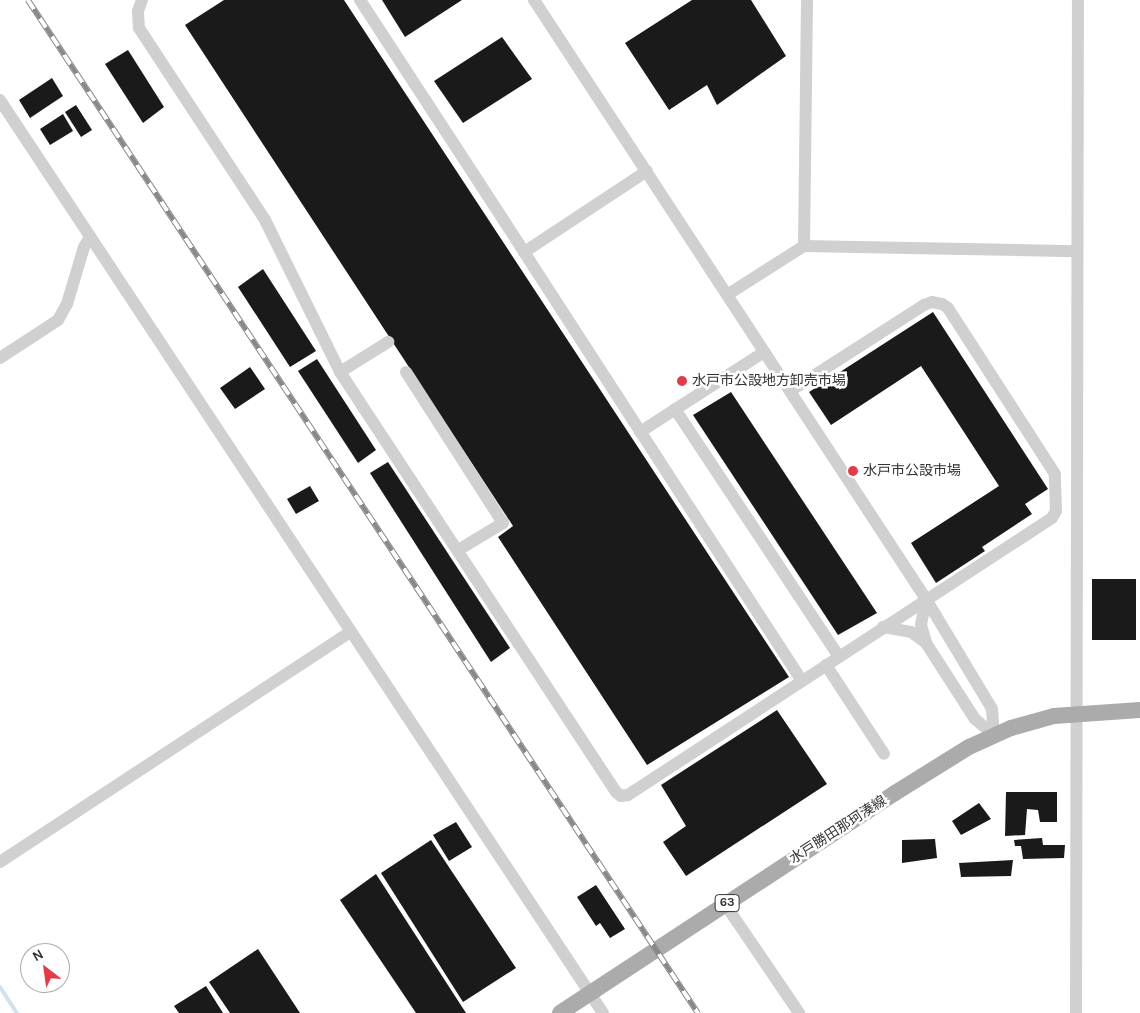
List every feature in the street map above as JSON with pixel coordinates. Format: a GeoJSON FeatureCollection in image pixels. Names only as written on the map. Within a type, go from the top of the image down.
{"type":"FeatureCollection","features":[{"type":"Feature","properties":{"kind":"main road","name":"水戸勝田那珂湊線"},"geometry":{"type":"LineString","coordinates":[[560,1013],[969,746],[1034,721],[1076,713],[1140,710]]}},
{"type":"Feature","properties":{"kind":"street"},"geometry":{"type":"LineString","coordinates":[[142,0],[138,11],[139,28],[264,218],[340,372],[616,792],[621,796],[628,795],[1052,518],[1056,511],[1055,474],[948,308],[942,304],[932,302],[924,305],[790,391]]}},
{"type":"Feature","properties":{"kind":"street"},"geometry":{"type":"LineString","coordinates":[[360,0],[802,681]]}},
{"type":"Feature","properties":{"kind":"street"},"geometry":{"type":"LineString","coordinates":[[534,0],[926,599],[992,710],[994,735]]}},
{"type":"Feature","properties":{"kind":"street"},"geometry":{"type":"LineString","coordinates":[[804,246],[807,0]]}},
{"type":"Feature","properties":{"kind":"street"},"geometry":{"type":"LineString","coordinates":[[1076,1013],[1076,251],[1078,0]]}},
{"type":"Feature","properties":{"kind":"street"},"geometry":{"type":"LineString","coordinates":[[0,100],[603,1013]]}},
{"type":"Feature","properties":{"kind":"street"},"geometry":{"type":"LineString","coordinates":[[524,252],[647,172]]}},
{"type":"Feature","properties":{"kind":"street"},"geometry":{"type":"LineString","coordinates":[[0,358],[58,320],[67,304],[84,247],[90,237]]}},
{"type":"Feature","properties":{"kind":"street"},"geometry":{"type":"LineString","coordinates":[[727,295],[804,246],[1076,251]]}},
{"type":"Feature","properties":{"kind":"street"},"geometry":{"type":"LineString","coordinates":[[340,372],[388,342]]}},
{"type":"Feature","properties":{"kind":"street"},"geometry":{"type":"LineString","coordinates":[[640,432],[764,352]]}},
{"type":"Feature","properties":{"kind":"street"},"geometry":{"type":"LineString","coordinates":[[406,372],[502,523],[458,550]]}},
{"type":"Feature","properties":{"kind":"street"},"geometry":{"type":"LineString","coordinates":[[675,409],[839,657]]}},
{"type":"Feature","properties":{"kind":"street"},"geometry":{"type":"LineString","coordinates":[[1056,511],[1077,511]]}},
{"type":"Feature","properties":{"kind":"street"},"geometry":{"type":"LineString","coordinates":[[926,599],[922,625],[926,643],[975,719],[994,735]]}},
{"type":"Feature","properties":{"kind":"street"},"geometry":{"type":"LineString","coordinates":[[883,627],[911,632],[926,643]]}},
{"type":"Feature","properties":{"kind":"street"},"geometry":{"type":"LineString","coordinates":[[0,862],[350,632]]}},
{"type":"Feature","properties":{"kind":"street"},"geometry":{"type":"LineString","coordinates":[[826,665],[884,754]]}},
{"type":"Feature","properties":{"kind":"street"},"geometry":{"type":"LineString","coordinates":[[725,904],[799,1013]]}},
{"type":"Feature","properties":{"kind":"building"},"geometry":{"type":"Polygon","coordinates":[[[224,0],[344,0],[789,677],[647,765],[498,537],[513,526],[185,25],[224,0]]]}},
{"type":"Feature","properties":{"kind":"building"},"geometry":{"type":"Polygon","coordinates":[[[382,0],[462,0],[405,37],[382,0]]]}},
{"type":"Feature","properties":{"kind":"building"},"geometry":{"type":"Polygon","coordinates":[[[692,0],[751,0],[786,56],[717,105],[707,85],[669,110],[625,43],[692,0]]]}},
{"type":"Feature","properties":{"kind":"building"},"geometry":{"type":"Polygon","coordinates":[[[502,37],[532,79],[463,123],[434,81],[502,37]]]}},
{"type":"Feature","properties":{"kind":"building"},"geometry":{"type":"Polygon","coordinates":[[[128,50],[164,107],[143,123],[105,64],[128,50]]]}},
{"type":"Feature","properties":{"kind":"building"},"geometry":{"type":"Polygon","coordinates":[[[52,78],[63,96],[30,118],[19,100],[52,78]]]}},
{"type":"Feature","properties":{"kind":"building"},"geometry":{"type":"Polygon","coordinates":[[[76,105],[92,130],[81,137],[65,112],[76,105]]]}},
{"type":"Feature","properties":{"kind":"building"},"geometry":{"type":"Polygon","coordinates":[[[63,114],[73,131],[50,145],[40,129],[63,114]]]}},
{"type":"Feature","properties":{"kind":"building"},"geometry":{"type":"Polygon","coordinates":[[[263,269],[316,351],[290,367],[238,287],[263,269]]]}},
{"type":"Feature","properties":{"kind":"building"},"geometry":{"type":"Polygon","coordinates":[[[933,312],[1048,489],[1025,504],[1032,514],[982,547],[985,551],[936,583],[911,543],[999,486],[921,366],[831,425],[809,392],[933,312]]]}},
{"type":"Feature","properties":{"kind":"building"},"geometry":{"type":"Polygon","coordinates":[[[317,359],[376,450],[358,463],[298,371],[317,359]]]}},
{"type":"Feature","properties":{"kind":"building"},"geometry":{"type":"Polygon","coordinates":[[[250,367],[265,389],[235,409],[220,388],[250,367]]]}},
{"type":"Feature","properties":{"kind":"building"},"geometry":{"type":"Polygon","coordinates":[[[731,392],[877,613],[838,635],[693,415],[731,392]]]}},
{"type":"Feature","properties":{"kind":"building"},"geometry":{"type":"Polygon","coordinates":[[[388,462],[510,648],[491,662],[370,473],[388,462]]]}},
{"type":"Feature","properties":{"kind":"building"},"geometry":{"type":"Polygon","coordinates":[[[310,486],[319,501],[296,514],[287,499],[310,486]]]}},
{"type":"Feature","properties":{"kind":"building"},"geometry":{"type":"Polygon","coordinates":[[[1092,579],[1136,579],[1136,640],[1092,640],[1092,579]]]}},
{"type":"Feature","properties":{"kind":"building"},"geometry":{"type":"Polygon","coordinates":[[[777,710],[827,784],[686,876],[663,842],[686,826],[661,785],[777,710]]]}},
{"type":"Feature","properties":{"kind":"building"},"geometry":{"type":"Polygon","coordinates":[[[1006,792],[1057,792],[1057,822],[1040,822],[1038,810],[1027,809],[1025,835],[1005,836],[1006,792]]]}},
{"type":"Feature","properties":{"kind":"building"},"geometry":{"type":"Polygon","coordinates":[[[979,803],[991,819],[961,835],[952,821],[979,803]]]}},
{"type":"Feature","properties":{"kind":"building"},"geometry":{"type":"Polygon","coordinates":[[[456,822],[472,847],[449,861],[433,835],[456,822]]]}},
{"type":"Feature","properties":{"kind":"building"},"geometry":{"type":"Polygon","coordinates":[[[1042,838],[1043,845],[1065,845],[1064,858],[1023,859],[1021,846],[1015,846],[1014,840],[1042,838]]]}},
{"type":"Feature","properties":{"kind":"building"},"geometry":{"type":"Polygon","coordinates":[[[935,839],[937,858],[902,863],[902,840],[935,839]]]}},
{"type":"Feature","properties":{"kind":"building"},"geometry":{"type":"Polygon","coordinates":[[[431,840],[516,968],[463,1002],[381,873],[431,840]]]}},
{"type":"Feature","properties":{"kind":"building"},"geometry":{"type":"Polygon","coordinates":[[[1013,860],[1011,876],[961,877],[959,863],[1013,860]]]}},
{"type":"Feature","properties":{"kind":"building"},"geometry":{"type":"Polygon","coordinates":[[[376,874],[466,1013],[416,1013],[340,900],[376,874]]]}},
{"type":"Feature","properties":{"kind":"building"},"geometry":{"type":"Polygon","coordinates":[[[596,885],[625,929],[610,938],[600,923],[596,926],[577,897],[596,885]]]}},
{"type":"Feature","properties":{"kind":"building"},"geometry":{"type":"Polygon","coordinates":[[[258,949],[300,1013],[230,1013],[209,982],[258,949]]]}},
{"type":"Feature","properties":{"kind":"building"},"geometry":{"type":"Polygon","coordinates":[[[206,986],[223,1013],[179,1013],[174,1006],[206,986]]]}},
{"type":"Feature","properties":{"kind":"waterway"},"geometry":{"type":"LineString","coordinates":[[0,987],[17,1013]]}},
{"type":"Feature","properties":{"kind":"railway"},"geometry":{"type":"LineString","coordinates":[[28,0],[698,1013]]}},
{"type":"Feature","properties":{"kind":"place","name":"水戸市公設地方卸売市場"},"geometry":{"type":"Point","coordinates":[682,381]}},
{"type":"Feature","properties":{"kind":"place","name":"水戸市公設市場"},"geometry":{"type":"Point","coordinates":[853,471]}}]}
